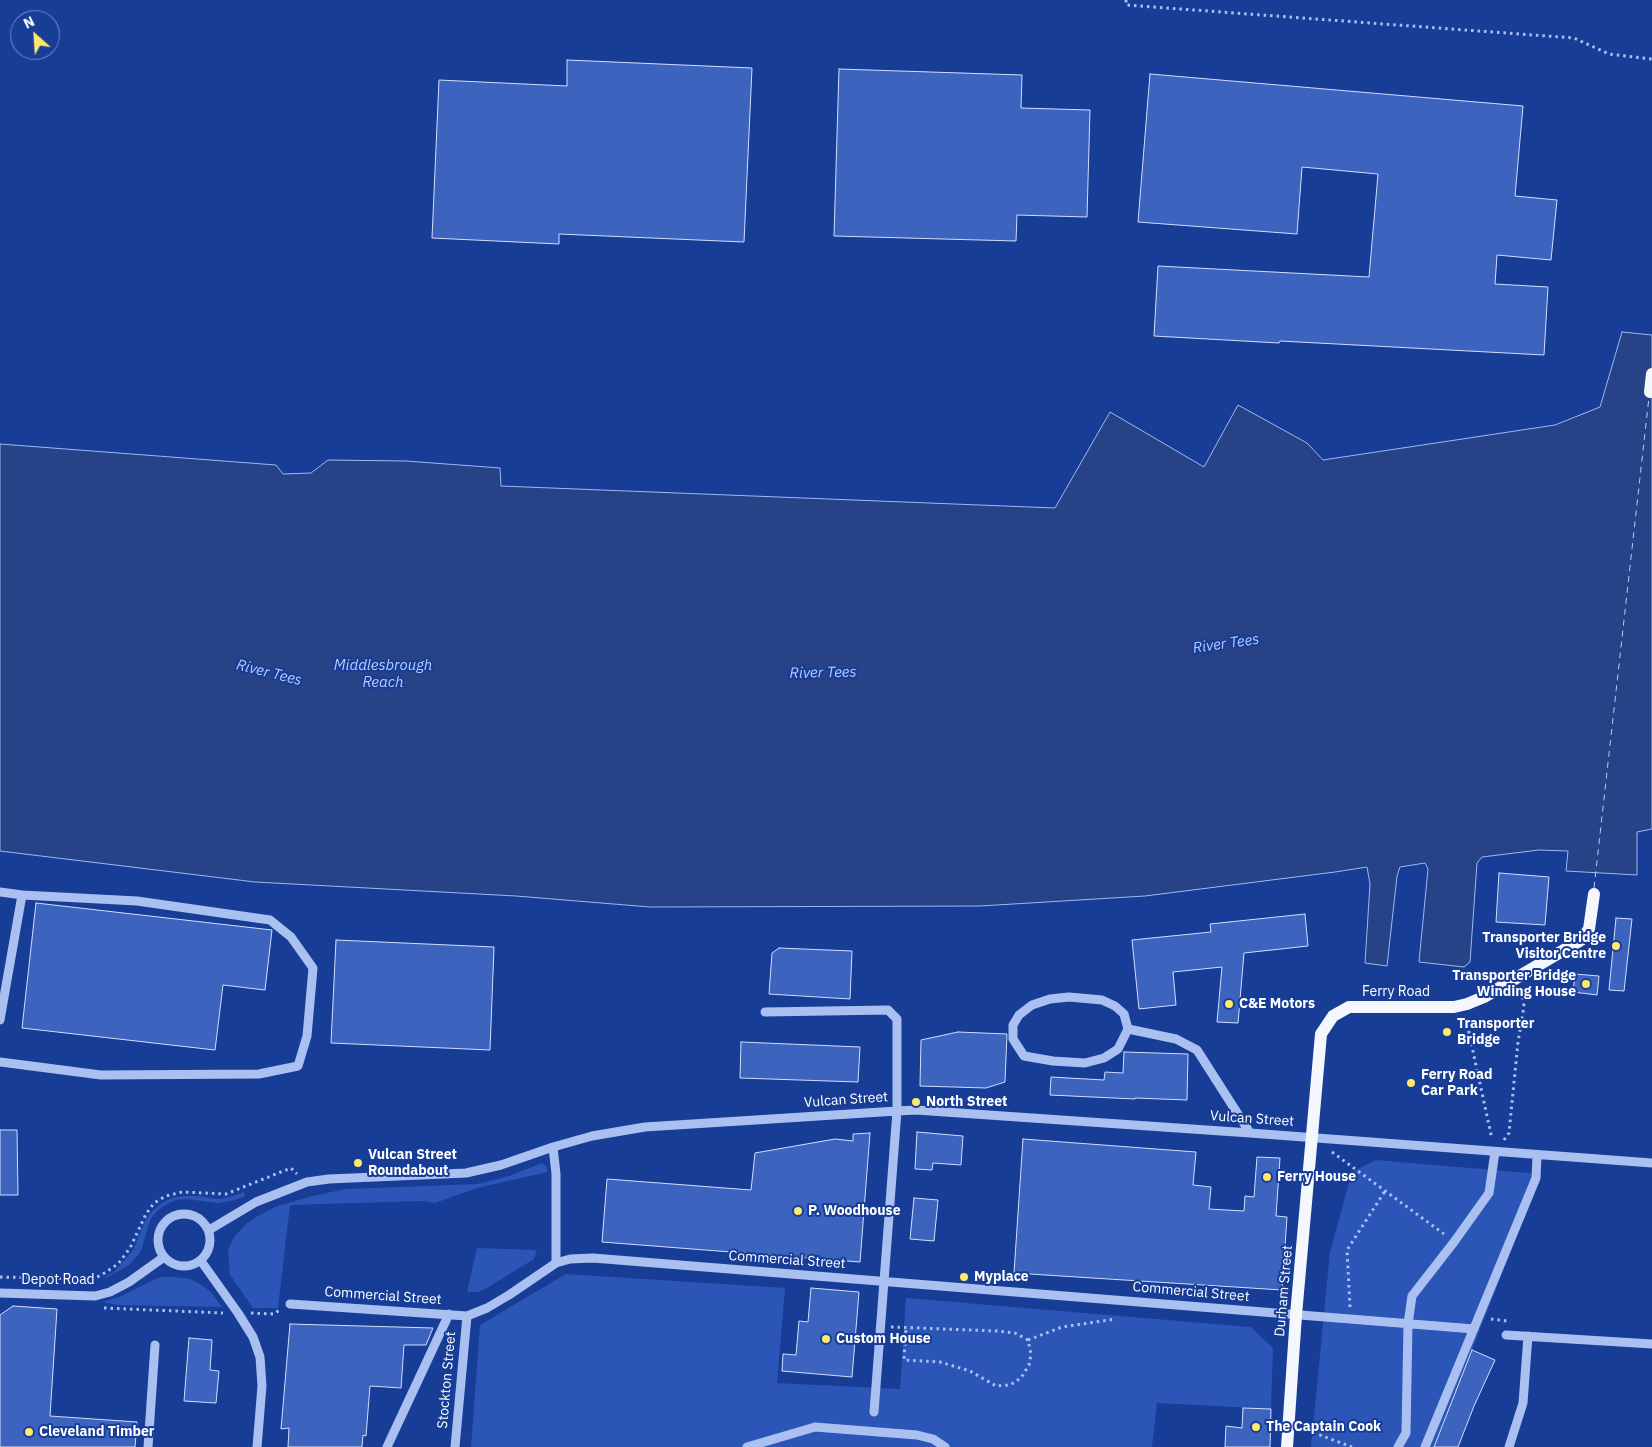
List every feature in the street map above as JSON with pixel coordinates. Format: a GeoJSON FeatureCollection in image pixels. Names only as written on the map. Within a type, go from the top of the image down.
{"type":"FeatureCollection","features":[{"type":"Feature","properties":{"kind":"main road"},"geometry":{"type":"LineString","coordinates":[[1650,392],[1652,374]]}},
{"type":"Feature","properties":{"kind":"main road","name":"Ferry Road"},"geometry":{"type":"LineString","coordinates":[[1312,1138],[1321,1034],[1333,1016],[1349,1007],[1454,1007],[1484,997],[1581,940],[1589,929],[1594,894]]}},
{"type":"Feature","properties":{"kind":"main road","name":"Durham Street"},"geometry":{"type":"LineString","coordinates":[[1287,1447],[1296,1315],[1312,1138]]}},
{"type":"Feature","properties":{"kind":"street"},"geometry":{"type":"LineString","coordinates":[[0,892],[22,896],[136,901],[270,920],[291,936],[312,968],[307,1036],[298,1066],[258,1074],[101,1075],[0,1062]]}},
{"type":"Feature","properties":{"kind":"street"},"geometry":{"type":"LineString","coordinates":[[0,1020],[22,896]]}},
{"type":"Feature","properties":{"kind":"street"},"geometry":{"type":"LineString","coordinates":[[1070,997],[1102,1000],[1115,1006],[1124,1014],[1128,1028],[1118,1048],[1104,1058],[1085,1062],[1052,1061],[1024,1056],[1013,1039],[1013,1025],[1019,1015],[1032,1005],[1050,999],[1070,997]]}},
{"type":"Feature","properties":{"kind":"street"},"geometry":{"type":"LineString","coordinates":[[765,1012],[888,1010],[897,1020],[896,1110],[874,1412]]}},
{"type":"Feature","properties":{"kind":"street"},"geometry":{"type":"LineString","coordinates":[[1128,1028],[1176,1039],[1196,1050],[1250,1133]]}},
{"type":"Feature","properties":{"kind":"street","name":"Vulcan Street"},"geometry":{"type":"LineString","coordinates":[[209,1230],[256,1202],[307,1182],[329,1179],[466,1173],[501,1165],[592,1136],[645,1127],[896,1110],[1250,1133],[1652,1163]]}},
{"type":"Feature","properties":{"kind":"street"},"geometry":{"type":"LineString","coordinates":[[553,1147],[556,1174],[556,1263]]}},
{"type":"Feature","properties":{"kind":"street"},"geometry":{"type":"LineString","coordinates":[[1398,1447],[1406,1434],[1408,1324],[1412,1296],[1489,1193],[1495,1152]]}},
{"type":"Feature","properties":{"kind":"street"},"geometry":{"type":"LineString","coordinates":[[1425,1447],[1536,1178],[1536,1155]]}},
{"type":"Feature","properties":{"kind":"street"},"geometry":{"type":"LineString","coordinates":[[179,1214],[188,1214],[204,1222],[211,1238],[210,1247],[201,1260],[186,1266],[178,1266],[164,1257],[158,1240],[159,1231],[164,1223],[171,1217],[179,1214]]}},
{"type":"Feature","properties":{"kind":"street","name":"Depot Road"},"geometry":{"type":"LineString","coordinates":[[0,1293],[95,1296],[110,1292],[130,1282],[164,1257]]}},
{"type":"Feature","properties":{"kind":"street","name":"Commercial Street"},"geometry":{"type":"LineString","coordinates":[[290,1304],[467,1316],[487,1308],[556,1263],[570,1259],[593,1258],[1474,1329]]}},
{"type":"Feature","properties":{"kind":"street"},"geometry":{"type":"LineString","coordinates":[[201,1260],[253,1337],[260,1357],[262,1386],[257,1447]]}},
{"type":"Feature","properties":{"kind":"street"},"geometry":{"type":"LineString","coordinates":[[387,1447],[449,1314]]}},
{"type":"Feature","properties":{"kind":"street","name":"Stockton Street"},"geometry":{"type":"LineString","coordinates":[[455,1447],[467,1316]]}},
{"type":"Feature","properties":{"kind":"street"},"geometry":{"type":"LineString","coordinates":[[1506,1335],[1652,1344]]}},
{"type":"Feature","properties":{"kind":"street"},"geometry":{"type":"LineString","coordinates":[[1508,1447],[1523,1403],[1528,1336]]}},
{"type":"Feature","properties":{"kind":"street"},"geometry":{"type":"LineString","coordinates":[[148,1447],[155,1344]]}},
{"type":"Feature","properties":{"kind":"street"},"geometry":{"type":"LineString","coordinates":[[747,1447],[782,1443],[815,1427],[917,1435],[933,1439],[945,1447]]}},
{"type":"Feature","properties":{"kind":"path"},"geometry":{"type":"LineString","coordinates":[[1126,0],[1126,5],[1574,38],[1609,54],[1652,59]]}},
{"type":"Feature","properties":{"kind":"path"},"geometry":{"type":"LineString","coordinates":[[1495,1152],[1509,1132],[1518,1042],[1524,1006],[1520,976]]}},
{"type":"Feature","properties":{"kind":"path"},"geometry":{"type":"LineString","coordinates":[[1467,1004],[1469,1034],[1495,1152]]}},
{"type":"Feature","properties":{"kind":"path"},"geometry":{"type":"LineString","coordinates":[[1312,1138],[1454,1242]]}},
{"type":"Feature","properties":{"kind":"path"},"geometry":{"type":"LineString","coordinates":[[0,1278],[88,1279],[100,1276],[118,1264],[130,1248],[146,1214],[154,1203],[166,1196],[182,1192],[226,1194],[291,1168],[307,1182]]}},
{"type":"Feature","properties":{"kind":"path"},"geometry":{"type":"LineString","coordinates":[[1350,1319],[1346,1250],[1384,1191]]}},
{"type":"Feature","properties":{"kind":"path"},"geometry":{"type":"LineString","coordinates":[[100,1307],[274,1314],[290,1304]]}},
{"type":"Feature","properties":{"kind":"path"},"geometry":{"type":"LineString","coordinates":[[1478,1318],[1507,1321],[1506,1335]]}},
{"type":"Feature","properties":{"kind":"path"},"geometry":{"type":"LineString","coordinates":[[881,1326],[997,1330],[1015,1333],[1028,1340],[1062,1327],[1116,1319]]}},
{"type":"Feature","properties":{"kind":"path"},"geometry":{"type":"LineString","coordinates":[[906,1327],[904,1360],[940,1362],[970,1371],[996,1386],[1010,1385],[1022,1378],[1029,1365],[1031,1354],[1028,1340]]}},
{"type":"Feature","properties":{"kind":"path"},"geometry":{"type":"LineString","coordinates":[[1289,1423],[1352,1447]]}},
{"type":"Feature","properties":{"kind":"shaded area"},"geometry":{"type":"Polygon","coordinates":[[[1376,1160],[1541,1174],[1434,1447],[1311,1447],[1330,1252],[1352,1172],[1376,1160]]]}},
{"type":"Feature","properties":{"kind":"shaded area"},"geometry":{"type":"Polygon","coordinates":[[[542,1163],[546,1166],[548,1172],[477,1188],[435,1203],[424,1201],[290,1205],[278,1308],[253,1308],[230,1275],[228,1250],[234,1237],[256,1217],[275,1207],[312,1196],[346,1189],[478,1184],[509,1176],[542,1163]]]}},
{"type":"Feature","properties":{"kind":"shaded area"},"geometry":{"type":"Polygon","coordinates":[[[244,1192],[245,1196],[218,1203],[186,1199],[176,1200],[167,1204],[152,1217],[141,1251],[134,1260],[129,1265],[106,1278],[106,1276],[114,1272],[133,1250],[145,1221],[152,1211],[162,1203],[172,1198],[183,1196],[216,1199],[227,1198],[244,1192]]]}},
{"type":"Feature","properties":{"kind":"shaded area"},"geometry":{"type":"Polygon","coordinates":[[[477,1248],[537,1250],[534,1259],[487,1288],[478,1292],[467,1292],[477,1248]]]}},
{"type":"Feature","properties":{"kind":"shaded area"},"geometry":{"type":"Polygon","coordinates":[[[566,1274],[785,1288],[777,1383],[900,1389],[906,1298],[1251,1327],[1273,1348],[1271,1409],[1157,1403],[1152,1447],[471,1447],[480,1325],[566,1274]]]}},
{"type":"Feature","properties":{"kind":"shaded area"},"geometry":{"type":"Polygon","coordinates":[[[162,1277],[190,1279],[200,1284],[210,1291],[222,1307],[118,1305],[103,1302],[124,1295],[162,1277]]]}},
{"type":"Feature","properties":{"kind":"water","name":"Middlesbrough Reach"},"geometry":{"type":"Polygon","coordinates":[[[1622,332],[1652,335],[1652,829],[1637,832],[1637,875],[1566,871],[1568,851],[1539,850],[1482,857],[1477,863],[1470,962],[1464,967],[1419,962],[1428,869],[1425,863],[1400,867],[1397,876],[1387,966],[1365,963],[1370,884],[1367,867],[1145,896],[980,906],[650,907],[516,896],[255,882],[0,851],[0,444],[276,465],[283,474],[311,473],[328,460],[406,461],[500,468],[501,486],[1055,508],[1110,412],[1204,467],[1238,405],[1307,443],[1323,460],[1555,425],[1600,407],[1622,332]]]}},
{"type":"Feature","properties":{"kind":"building"},"geometry":{"type":"Polygon","coordinates":[[[567,60],[752,68],[744,242],[559,234],[559,244],[432,238],[439,80],[567,86],[567,60]]]}},
{"type":"Feature","properties":{"kind":"building"},"geometry":{"type":"Polygon","coordinates":[[[839,69],[1022,75],[1021,108],[1090,110],[1087,217],[1017,215],[1016,241],[834,236],[839,69]]]}},
{"type":"Feature","properties":{"kind":"building"},"geometry":{"type":"Polygon","coordinates":[[[1150,74],[1523,106],[1515,196],[1557,200],[1551,260],[1497,255],[1495,284],[1548,287],[1544,355],[1154,336],[1158,266],[1369,277],[1378,174],[1302,167],[1297,234],[1138,222],[1150,74]]]}},
{"type":"Feature","properties":{"kind":"building"},"geometry":{"type":"Polygon","coordinates":[[[1499,873],[1549,877],[1545,925],[1496,922],[1499,873]]]}},
{"type":"Feature","properties":{"kind":"building"},"geometry":{"type":"Polygon","coordinates":[[[36,903],[272,930],[265,990],[223,985],[215,1050],[22,1028],[36,903]]]}},
{"type":"Feature","properties":{"kind":"building"},"geometry":{"type":"Polygon","coordinates":[[[1305,914],[1308,946],[1244,953],[1238,1023],[1217,1022],[1222,967],[1173,972],[1176,1005],[1139,1009],[1132,940],[1211,932],[1210,924],[1305,914]]]}},
{"type":"Feature","properties":{"kind":"building"},"geometry":{"type":"Polygon","coordinates":[[[1616,918],[1632,919],[1624,991],[1609,990],[1616,918]]]}},
{"type":"Feature","properties":{"kind":"building"},"geometry":{"type":"Polygon","coordinates":[[[336,940],[494,947],[490,1050],[331,1043],[336,940]]]}},
{"type":"Feature","properties":{"kind":"building"},"geometry":{"type":"Polygon","coordinates":[[[779,948],[852,951],[850,999],[769,994],[772,953],[779,948]]]}},
{"type":"Feature","properties":{"kind":"building","name":"Transporter Bridge Winding House"},"geometry":{"type":"Polygon","coordinates":[[[1575,974],[1599,976],[1597,995],[1573,992],[1575,974]]]}},
{"type":"Feature","properties":{"kind":"building"},"geometry":{"type":"Polygon","coordinates":[[[958,1032],[1007,1034],[1005,1082],[986,1088],[920,1086],[921,1040],[958,1032]]]}},
{"type":"Feature","properties":{"kind":"building"},"geometry":{"type":"Polygon","coordinates":[[[741,1042],[860,1047],[858,1082],[740,1078],[741,1042]]]}},
{"type":"Feature","properties":{"kind":"building"},"geometry":{"type":"Polygon","coordinates":[[[1124,1052],[1188,1054],[1187,1100],[1050,1095],[1051,1077],[1104,1080],[1105,1072],[1123,1073],[1124,1052]]]}},
{"type":"Feature","properties":{"kind":"building"},"geometry":{"type":"Polygon","coordinates":[[[0,1130],[17,1130],[18,1195],[0,1195],[0,1130]]]}},
{"type":"Feature","properties":{"kind":"building"},"geometry":{"type":"Polygon","coordinates":[[[917,1132],[963,1136],[961,1165],[933,1163],[932,1170],[915,1169],[917,1132]]]}},
{"type":"Feature","properties":{"kind":"building"},"geometry":{"type":"Polygon","coordinates":[[[870,1133],[860,1262],[602,1242],[607,1179],[751,1190],[755,1153],[835,1139],[853,1141],[853,1134],[870,1133]]]}},
{"type":"Feature","properties":{"kind":"building"},"geometry":{"type":"Polygon","coordinates":[[[1023,1139],[1196,1152],[1193,1185],[1211,1187],[1209,1209],[1244,1211],[1245,1196],[1254,1197],[1257,1157],[1280,1158],[1276,1216],[1287,1217],[1282,1290],[1014,1273],[1023,1139]]]}},
{"type":"Feature","properties":{"kind":"building"},"geometry":{"type":"Polygon","coordinates":[[[914,1198],[938,1200],[934,1241],[910,1239],[914,1198]]]}},
{"type":"Feature","properties":{"kind":"building","name":"Custom House"},"geometry":{"type":"Polygon","coordinates":[[[811,1288],[859,1292],[852,1377],[782,1371],[783,1354],[796,1355],[799,1321],[808,1322],[811,1288]]]}},
{"type":"Feature","properties":{"kind":"building"},"geometry":{"type":"Polygon","coordinates":[[[13,1306],[57,1309],[50,1416],[137,1422],[135,1447],[0,1447],[0,1315],[13,1306]]]}},
{"type":"Feature","properties":{"kind":"building"},"geometry":{"type":"Polygon","coordinates":[[[290,1324],[433,1328],[426,1345],[404,1345],[401,1388],[370,1386],[366,1436],[363,1435],[362,1447],[288,1447],[289,1428],[281,1429],[290,1324]]]}},
{"type":"Feature","properties":{"kind":"building"},"geometry":{"type":"Polygon","coordinates":[[[189,1338],[212,1340],[210,1370],[219,1371],[216,1403],[184,1401],[189,1338]]]}},
{"type":"Feature","properties":{"kind":"building"},"geometry":{"type":"Polygon","coordinates":[[[1472,1350],[1495,1360],[1458,1447],[1434,1447],[1472,1350]]]}},
{"type":"Feature","properties":{"kind":"building","name":"The Captain Cook"},"geometry":{"type":"Polygon","coordinates":[[[1243,1408],[1271,1409],[1270,1447],[1225,1447],[1226,1426],[1242,1428],[1243,1408]]]}},
{"type":"Feature","properties":{"kind":"ferry route"},"geometry":{"type":"LineString","coordinates":[[1594,888],[1649,397]]}},
{"type":"Feature","properties":{"kind":"place","name":"Transporter Bridge Visitor Centre"},"geometry":{"type":"Point","coordinates":[1616,946]}},
{"type":"Feature","properties":{"kind":"place","name":"Transporter Bridge Winding House"},"geometry":{"type":"Point","coordinates":[1586,984]}},
{"type":"Feature","properties":{"kind":"place","name":"C&E Motors"},"geometry":{"type":"Point","coordinates":[1229,1004]}},
{"type":"Feature","properties":{"kind":"place","name":"Transporter Bridge"},"geometry":{"type":"Point","coordinates":[1447,1032]}},
{"type":"Feature","properties":{"kind":"place","name":"Ferry Road Car Park"},"geometry":{"type":"Point","coordinates":[1411,1083]}},
{"type":"Feature","properties":{"kind":"place","name":"North Street"},"geometry":{"type":"Point","coordinates":[916,1102]}},
{"type":"Feature","properties":{"kind":"place","name":"Vulcan Street Roundabout"},"geometry":{"type":"Point","coordinates":[358,1163]}},
{"type":"Feature","properties":{"kind":"place","name":"Ferry House"},"geometry":{"type":"Point","coordinates":[1267,1177]}},
{"type":"Feature","properties":{"kind":"place","name":"P. Woodhouse"},"geometry":{"type":"Point","coordinates":[798,1211]}},
{"type":"Feature","properties":{"kind":"place","name":"Myplace"},"geometry":{"type":"Point","coordinates":[964,1277]}},
{"type":"Feature","properties":{"kind":"place","name":"Custom House"},"geometry":{"type":"Point","coordinates":[826,1339]}},
{"type":"Feature","properties":{"kind":"place","name":"The Captain Cook"},"geometry":{"type":"Point","coordinates":[1256,1427]}},
{"type":"Feature","properties":{"kind":"place","name":"Cleveland Timber"},"geometry":{"type":"Point","coordinates":[29,1432]}},
{"type":"Feature","properties":{"kind":"water label","name":"River Tees"},"geometry":{"type":"Point","coordinates":[1226,644]}},
{"type":"Feature","properties":{"kind":"water label","name":"River Tees"},"geometry":{"type":"Point","coordinates":[269,673]}},
{"type":"Feature","properties":{"kind":"water label","name":"River Tees"},"geometry":{"type":"Point","coordinates":[823,673]}}]}
